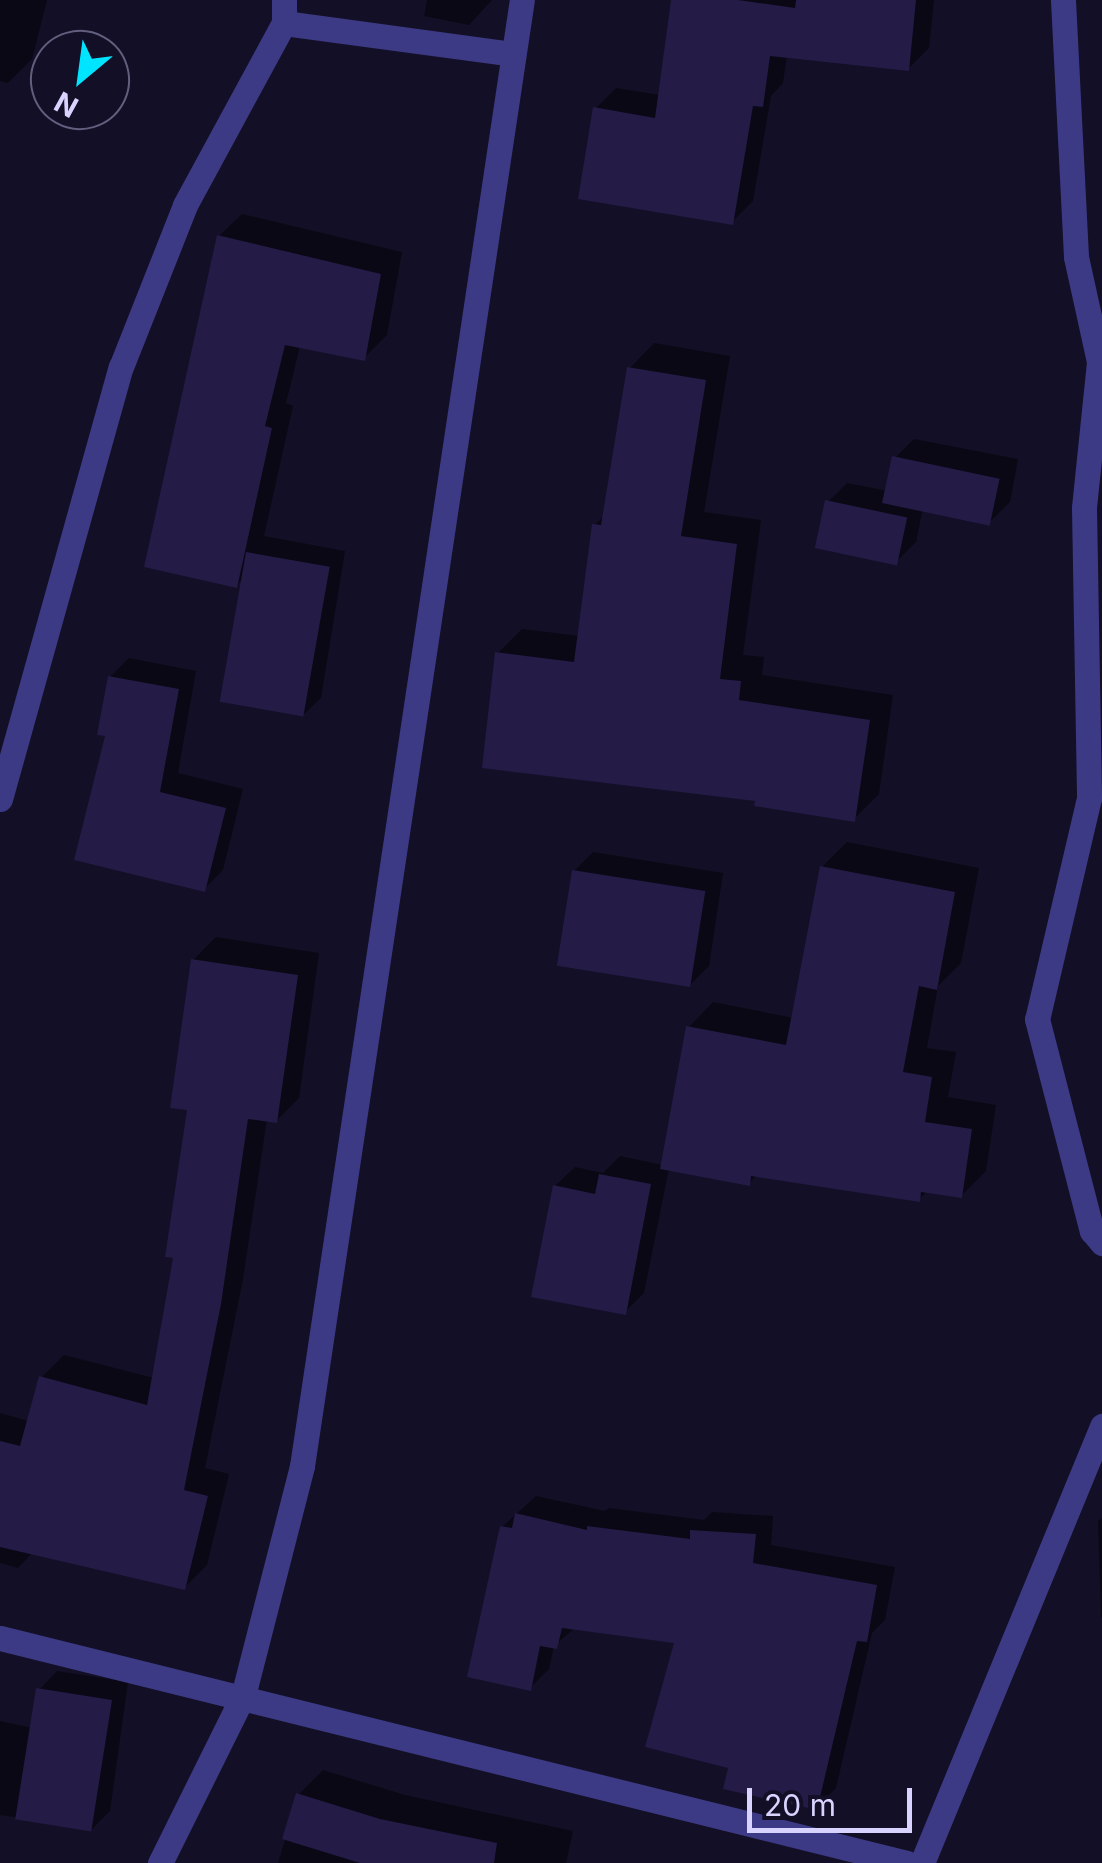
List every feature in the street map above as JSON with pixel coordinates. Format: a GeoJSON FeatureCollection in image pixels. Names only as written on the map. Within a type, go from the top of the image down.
{"type":"FeatureCollection","features":[{"type":"Feature","properties":{"kind":"street"},"geometry":{"type":"LineString","coordinates":[[160,1863],[243,1696],[302,1466],[522,0]]}},
{"type":"Feature","properties":{"kind":"street"},"geometry":{"type":"LineString","coordinates":[[1063,0],[1076,258],[1100,362],[1084,508],[1088,798],[1037,1018],[1092,1231],[1102,1243]]}},
{"type":"Feature","properties":{"kind":"street"},"geometry":{"type":"LineString","coordinates":[[0,799],[121,367],[185,204],[284,11],[512,54]]}},
{"type":"Feature","properties":{"kind":"street"},"geometry":{"type":"LineString","coordinates":[[922,1863],[1102,1426]]}},
{"type":"Feature","properties":{"kind":"street"},"geometry":{"type":"LineString","coordinates":[[0,1638],[907,1863]]}},
{"type":"Feature","properties":{"kind":"building"},"geometry":{"type":"Polygon","coordinates":[[[671,0],[738,0],[795,8],[796,0],[916,0],[909,71],[770,56],[763,107],[753,106],[733,225],[578,199],[593,107],[655,118],[671,0]]]}},
{"type":"Feature","properties":{"kind":"building"},"geometry":{"type":"Polygon","coordinates":[[[217,235],[381,274],[365,361],[285,345],[265,426],[272,428],[237,588],[144,567],[217,235]]]}},
{"type":"Feature","properties":{"kind":"building"},"geometry":{"type":"Polygon","coordinates":[[[627,367],[706,380],[681,536],[737,544],[720,679],[741,681],[739,700],[870,720],[855,822],[754,806],[755,801],[482,768],[495,652],[574,662],[592,524],[601,525],[627,367]]]}},
{"type":"Feature","properties":{"kind":"building"},"geometry":{"type":"Polygon","coordinates":[[[892,456],[1000,479],[990,526],[882,503],[892,456]]]}},
{"type":"Feature","properties":{"kind":"building"},"geometry":{"type":"Polygon","coordinates":[[[825,500],[907,517],[897,565],[815,548],[825,500]]]}},
{"type":"Feature","properties":{"kind":"building"},"geometry":{"type":"Polygon","coordinates":[[[246,552],[330,567],[303,716],[220,702],[246,552]]]}},
{"type":"Feature","properties":{"kind":"building"},"geometry":{"type":"Polygon","coordinates":[[[108,676],[179,689],[160,792],[226,808],[205,892],[74,860],[105,736],[97,735],[108,676]]]}},
{"type":"Feature","properties":{"kind":"building"},"geometry":{"type":"Polygon","coordinates":[[[820,866],[955,892],[937,990],[919,986],[903,1072],[932,1077],[925,1122],[972,1129],[962,1198],[921,1192],[920,1202],[751,1176],[750,1186],[660,1169],[686,1026],[786,1045],[820,866]]]}},
{"type":"Feature","properties":{"kind":"building"},"geometry":{"type":"Polygon","coordinates":[[[572,870],[705,891],[690,987],[557,966],[572,870]]]}},
{"type":"Feature","properties":{"kind":"building"},"geometry":{"type":"Polygon","coordinates":[[[191,959],[298,975],[277,1123],[248,1119],[221,1304],[184,1490],[208,1496],[185,1590],[0,1547],[0,1441],[20,1446],[39,1376],[147,1405],[173,1258],[165,1257],[187,1110],[170,1108],[191,959]]]}},
{"type":"Feature","properties":{"kind":"building"},"geometry":{"type":"Polygon","coordinates":[[[599,1174],[651,1184],[626,1315],[531,1297],[553,1185],[595,1194],[599,1174]]]}},
{"type":"Feature","properties":{"kind":"building"},"geometry":{"type":"Polygon","coordinates":[[[515,1513],[587,1530],[587,1526],[690,1539],[690,1530],[756,1534],[753,1563],[877,1585],[867,1642],[857,1641],[817,1810],[723,1789],[728,1768],[645,1747],[674,1643],[562,1628],[557,1649],[540,1646],[531,1691],[467,1677],[500,1526],[512,1528],[515,1513]]]}},
{"type":"Feature","properties":{"kind":"building"},"geometry":{"type":"Polygon","coordinates":[[[36,1688],[112,1700],[91,1831],[15,1819],[36,1688]]]}},
{"type":"Feature","properties":{"kind":"building"},"geometry":{"type":"Polygon","coordinates":[[[296,1793],[380,1819],[497,1843],[494,1863],[360,1863],[282,1839],[296,1793]]]}}]}
